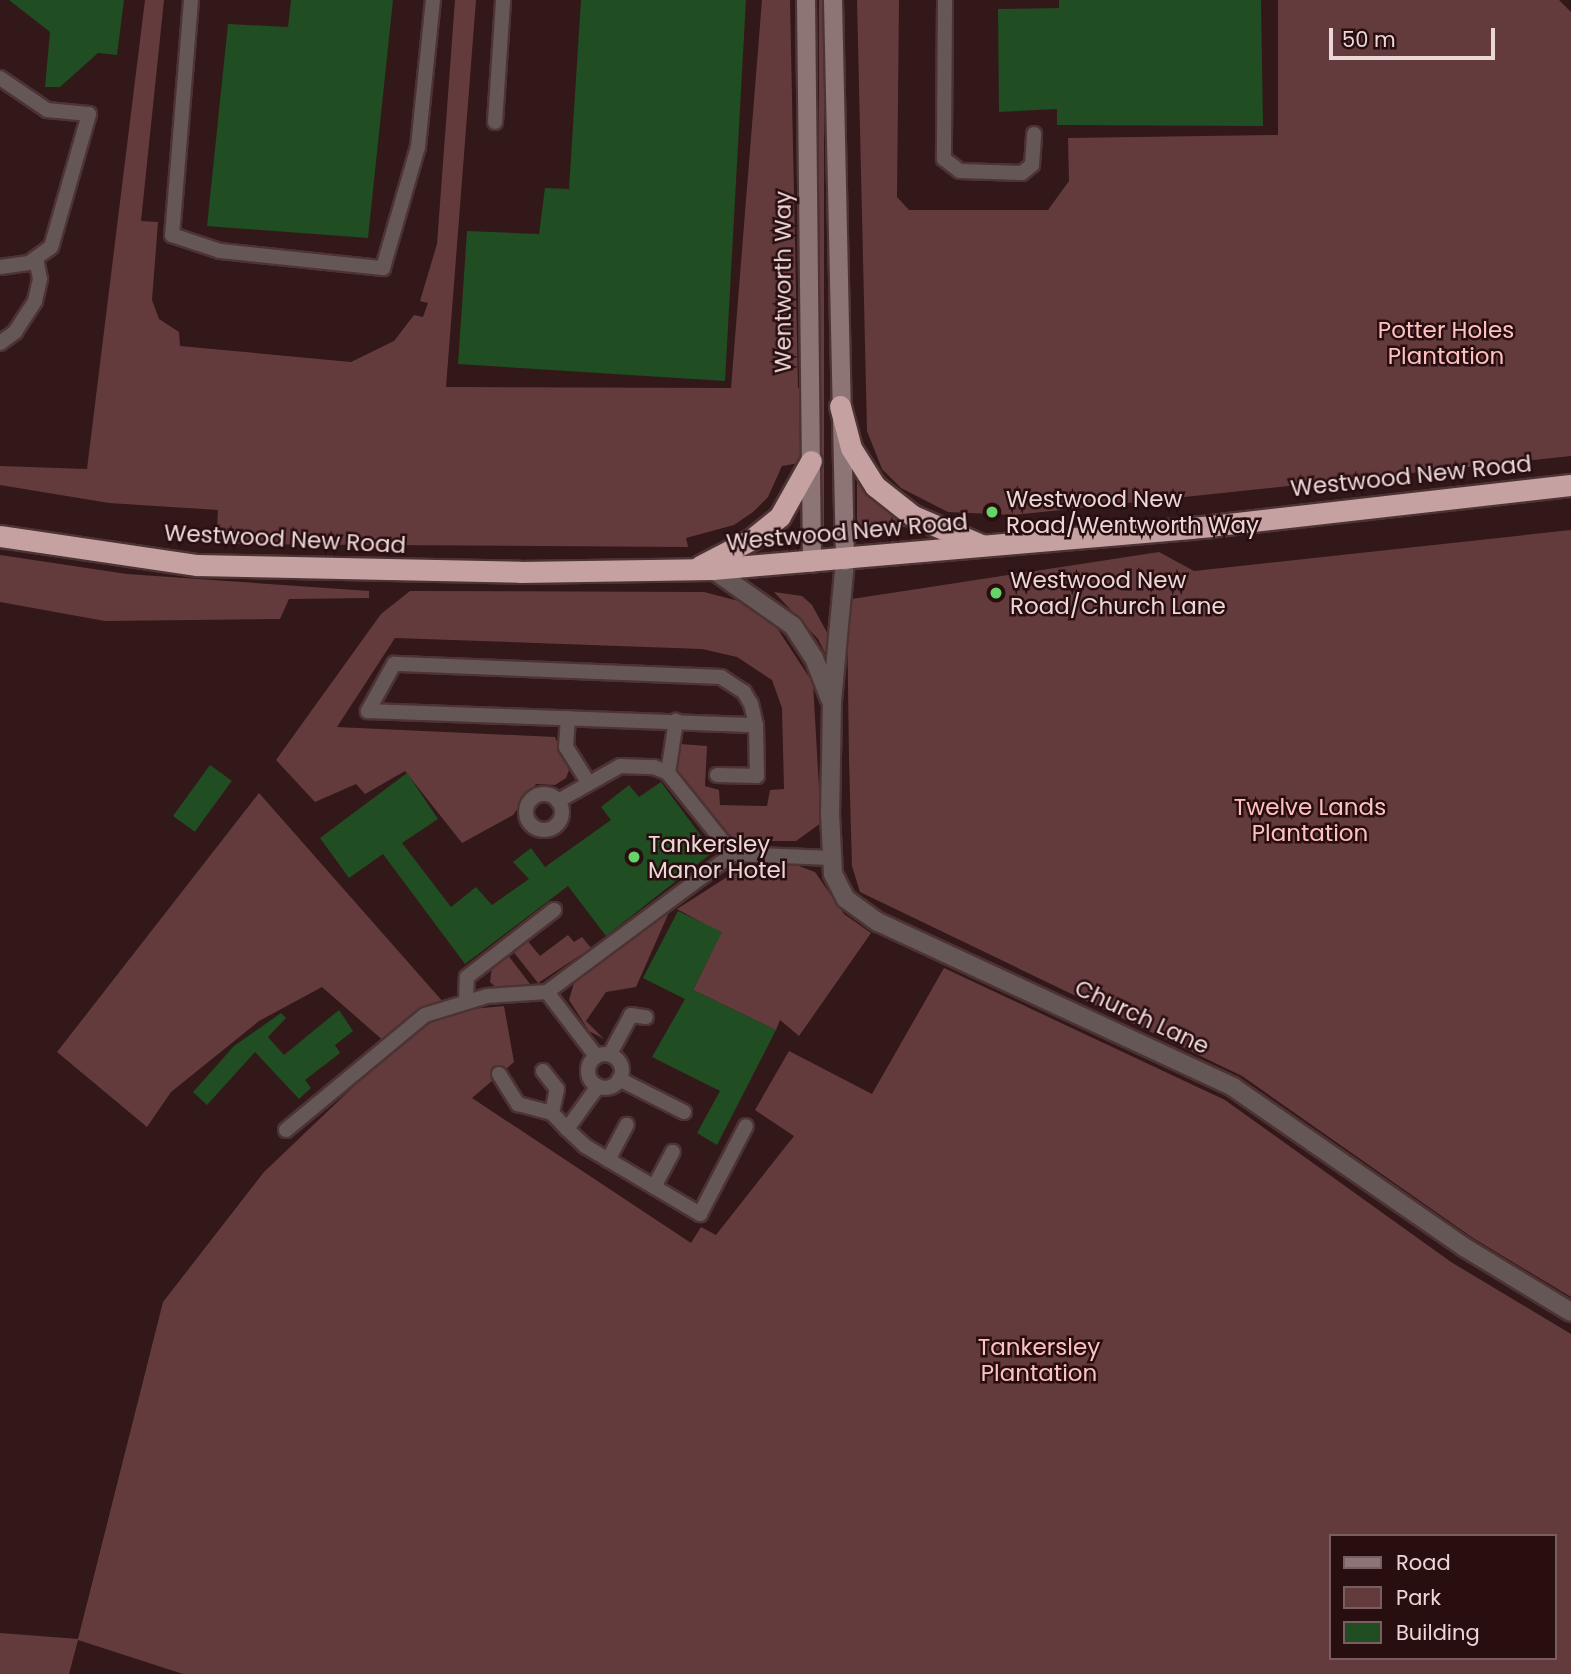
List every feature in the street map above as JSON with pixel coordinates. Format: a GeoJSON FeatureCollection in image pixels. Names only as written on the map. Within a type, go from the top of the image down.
{"type":"FeatureCollection","features":[{"type":"Feature","properties":{"kind":"highway"},"geometry":{"type":"LineString","coordinates":[[840,406],[851,448],[875,486],[913,516],[986,547]]}},
{"type":"Feature","properties":{"kind":"highway"},"geometry":{"type":"LineString","coordinates":[[704,569],[765,530],[790,501],[811,461]]}},
{"type":"Feature","properties":{"kind":"highway","name":"Westwood New Road"},"geometry":{"type":"LineString","coordinates":[[0,536],[197,565],[520,572],[704,569],[845,561],[1571,485]]}},
{"type":"Feature","properties":{"kind":"street","name":"Wentworth Way"},"geometry":{"type":"LineString","coordinates":[[806,0],[812,563]]}},
{"type":"Feature","properties":{"kind":"street"},"geometry":{"type":"LineString","coordinates":[[833,0],[845,561]]}},
{"type":"Feature","properties":{"kind":"street","name":"Church Lane"},"geometry":{"type":"LineString","coordinates":[[845,561],[832,702],[831,858],[846,899],[878,922],[1233,1087],[1464,1247],[1571,1312]]}},
{"type":"Feature","properties":{"kind":"street","name":"Church Lane"},"geometry":{"type":"LineString","coordinates":[[704,569],[793,626],[814,658],[832,702]]}},
{"type":"Feature","properties":{"kind":"lane"},"geometry":{"type":"LineString","coordinates":[[191,0],[172,235],[220,251],[383,268],[418,148],[433,0]]}},
{"type":"Feature","properties":{"kind":"lane"},"geometry":{"type":"LineString","coordinates":[[495,122],[503,0]]}},
{"type":"Feature","properties":{"kind":"lane"},"geometry":{"type":"LineString","coordinates":[[945,0],[944,159],[960,171],[1022,173],[1032,165],[1034,134]]}},
{"type":"Feature","properties":{"kind":"lane"},"geometry":{"type":"LineString","coordinates":[[0,78],[47,110],[89,114],[57,233],[36,258],[0,267]]}},
{"type":"Feature","properties":{"kind":"lane"},"geometry":{"type":"LineString","coordinates":[[0,343],[15,332],[35,301],[40,279],[36,258]]}},
{"type":"Feature","properties":{"kind":"lane"},"geometry":{"type":"LineString","coordinates":[[717,775],[757,776],[756,725],[744,692],[721,677],[394,664],[368,711],[756,725]]}},
{"type":"Feature","properties":{"kind":"lane"},"geometry":{"type":"LineString","coordinates":[[568,718],[566,747],[587,782]]}},
{"type":"Feature","properties":{"kind":"lane"},"geometry":{"type":"LineString","coordinates":[[668,774],[676,721]]}},
{"type":"Feature","properties":{"kind":"lane"},"geometry":{"type":"LineString","coordinates":[[558,801],[587,782],[620,766],[654,767],[668,774],[733,854]]}},
{"type":"Feature","properties":{"kind":"lane"},"geometry":{"type":"LineString","coordinates":[[286,1129],[391,1039],[425,1015],[466,1000],[547,992],[733,854],[831,858]]}},
{"type":"Feature","properties":{"kind":"lane"},"geometry":{"type":"LineString","coordinates":[[466,1000],[467,977],[554,910]]}},
{"type":"Feature","properties":{"kind":"lane"},"geometry":{"type":"LineString","coordinates":[[547,992],[603,1055],[619,1062],[619,1079],[610,1087],[598,1086],[588,1072],[603,1055],[631,1015],[646,1017]]}},
{"type":"Feature","properties":{"kind":"lane"},"geometry":{"type":"LineString","coordinates":[[543,1071],[556,1089],[550,1101],[552,1112],[568,1129],[608,1160],[700,1214],[746,1126]]}},
{"type":"Feature","properties":{"kind":"lane"},"geometry":{"type":"LineString","coordinates":[[499,1074],[518,1104],[552,1112]]}},
{"type":"Feature","properties":{"kind":"lane"},"geometry":{"type":"LineString","coordinates":[[619,1079],[684,1112]]}},
{"type":"Feature","properties":{"kind":"lane"},"geometry":{"type":"LineString","coordinates":[[568,1129],[598,1086]]}},
{"type":"Feature","properties":{"kind":"lane"},"geometry":{"type":"LineString","coordinates":[[608,1160],[627,1125]]}},
{"type":"Feature","properties":{"kind":"lane"},"geometry":{"type":"LineString","coordinates":[[654,1187],[673,1152]]}},
{"type":"Feature","properties":{"kind":"green space"},"geometry":{"type":"Polygon","coordinates":[[[145,0],[164,0],[141,221],[158,222],[152,300],[159,319],[179,332],[180,346],[351,362],[394,341],[414,315],[423,317],[428,303],[420,301],[437,244],[455,0],[476,0],[446,387],[731,388],[762,0],[790,0],[798,388],[808,385],[811,461],[782,466],[768,497],[753,512],[734,525],[686,538],[688,547],[216,544],[218,510],[109,503],[0,485],[0,466],[87,469],[145,0]]]}},
{"type":"Feature","properties":{"kind":"green space"},"geometry":{"type":"Polygon","coordinates":[[[819,0],[824,0],[824,530],[819,530],[819,0]]]}},
{"type":"Feature","properties":{"kind":"green space","name":"Potter Holes Plantation"},"geometry":{"type":"Polygon","coordinates":[[[857,0],[899,0],[897,197],[909,210],[1048,210],[1069,181],[1068,138],[1278,135],[1278,0],[1559,0],[1571,12],[1571,456],[1014,515],[948,512],[901,488],[882,469],[867,431],[857,0]]]}},
{"type":"Feature","properties":{"kind":"green space"},"geometry":{"type":"Polygon","coordinates":[[[857,473],[917,526],[857,531],[857,473]]]}},
{"type":"Feature","properties":{"kind":"green space","name":"Twelve Lands Plantation"},"geometry":{"type":"Polygon","coordinates":[[[1571,530],[1571,1297],[1473,1238],[1242,1076],[860,892],[852,866],[849,759],[847,611],[852,599],[1159,552],[1194,571],[1571,530]]]}},
{"type":"Feature","properties":{"kind":"green space"},"geometry":{"type":"Polygon","coordinates":[[[0,555],[127,574],[369,591],[369,598],[289,599],[280,619],[105,621],[0,602],[0,555]]]}},
{"type":"Feature","properties":{"kind":"green space"},"geometry":{"type":"Polygon","coordinates":[[[410,591],[704,592],[746,603],[773,622],[813,683],[821,823],[796,841],[736,841],[706,812],[679,773],[674,759],[680,744],[707,746],[705,786],[719,790],[720,805],[767,806],[770,790],[784,789],[782,708],[772,680],[737,657],[702,649],[395,638],[337,727],[555,737],[569,770],[566,778],[555,785],[536,784],[513,815],[462,843],[405,771],[365,794],[356,784],[315,802],[276,760],[381,614],[410,591]]]}},
{"type":"Feature","properties":{"kind":"green space"},"geometry":{"type":"Polygon","coordinates":[[[774,592],[802,596],[812,605],[830,638],[831,665],[818,639],[774,592]]]}},
{"type":"Feature","properties":{"kind":"green space","name":"Tankersley Plantation"},"geometry":{"type":"Polygon","coordinates":[[[259,793],[451,1011],[504,1006],[514,1062],[472,1098],[691,1243],[701,1227],[716,1235],[794,1136],[755,1110],[789,1051],[872,1094],[944,968],[1225,1100],[1451,1262],[1571,1334],[1571,1674],[183,1674],[78,1640],[69,1674],[0,1674],[0,1633],[78,1639],[163,1302],[264,1172],[393,1049],[322,987],[259,1021],[171,1092],[147,1127],[57,1052],[259,793]]]}},
{"type":"Feature","properties":{"kind":"green space"},"geometry":{"type":"Polygon","coordinates":[[[749,863],[796,865],[815,872],[844,914],[871,933],[799,1036],[780,1020],[776,1030],[693,990],[721,933],[677,909],[749,863]]]}},
{"type":"Feature","properties":{"kind":"green space"},"geometry":{"type":"Polygon","coordinates":[[[670,910],[636,987],[606,992],[586,1021],[604,1039],[589,1031],[569,1000],[574,983],[670,910]]]}},
{"type":"Feature","properties":{"kind":"green space"},"geometry":{"type":"Polygon","coordinates":[[[568,935],[574,942],[582,937],[591,948],[538,983],[512,950],[526,939],[540,956],[568,935]]]}},
{"type":"Feature","properties":{"kind":"green space"},"geometry":{"type":"Polygon","coordinates":[[[507,954],[530,984],[499,990],[490,982],[492,966],[507,954]]]}},
{"type":"Feature","properties":{"kind":"building"},"geometry":{"type":"Polygon","coordinates":[[[9,0],[124,0],[117,55],[98,53],[60,87],[45,87],[50,32],[9,0]]]}},
{"type":"Feature","properties":{"kind":"building"},"geometry":{"type":"Polygon","coordinates":[[[291,0],[393,0],[368,238],[207,226],[228,24],[288,27],[291,0]]]}},
{"type":"Feature","properties":{"kind":"building"},"geometry":{"type":"Polygon","coordinates":[[[581,0],[746,0],[725,381],[458,364],[467,231],[539,234],[545,188],[569,189],[581,0]]]}},
{"type":"Feature","properties":{"kind":"building"},"geometry":{"type":"Polygon","coordinates":[[[1059,0],[1261,0],[1263,126],[1057,125],[1057,109],[999,112],[998,9],[1059,8],[1059,0]]]}},
{"type":"Feature","properties":{"kind":"building"},"geometry":{"type":"Polygon","coordinates":[[[210,765],[232,781],[195,832],[173,816],[210,765]]]}},
{"type":"Feature","properties":{"kind":"building"},"geometry":{"type":"Polygon","coordinates":[[[407,773],[438,819],[402,843],[451,907],[476,887],[492,905],[529,879],[513,862],[531,848],[545,867],[611,820],[601,807],[629,785],[639,797],[661,782],[713,852],[606,936],[568,886],[465,964],[383,854],[349,878],[320,838],[407,773]]]}},
{"type":"Feature","properties":{"kind":"building"},"geometry":{"type":"Polygon","coordinates":[[[678,911],[722,932],[693,990],[776,1030],[717,1145],[697,1133],[720,1091],[652,1057],[685,999],[643,978],[678,911]]]}},
{"type":"Feature","properties":{"kind":"building"},"geometry":{"type":"Polygon","coordinates":[[[339,1010],[353,1031],[335,1045],[340,1053],[305,1080],[311,1088],[299,1099],[255,1052],[207,1105],[193,1092],[234,1046],[281,1013],[286,1018],[268,1037],[284,1055],[339,1010]]]}},
{"type":"Feature","properties":{"kind":"place","name":"Westwood New Road/Wentworth Way"},"geometry":{"type":"Point","coordinates":[992,512]}},
{"type":"Feature","properties":{"kind":"place","name":"Westwood New Road/Church Lane"},"geometry":{"type":"Point","coordinates":[996,593]}},
{"type":"Feature","properties":{"kind":"place","name":"Tankersley Manor Hotel"},"geometry":{"type":"Point","coordinates":[634,857]}}]}
